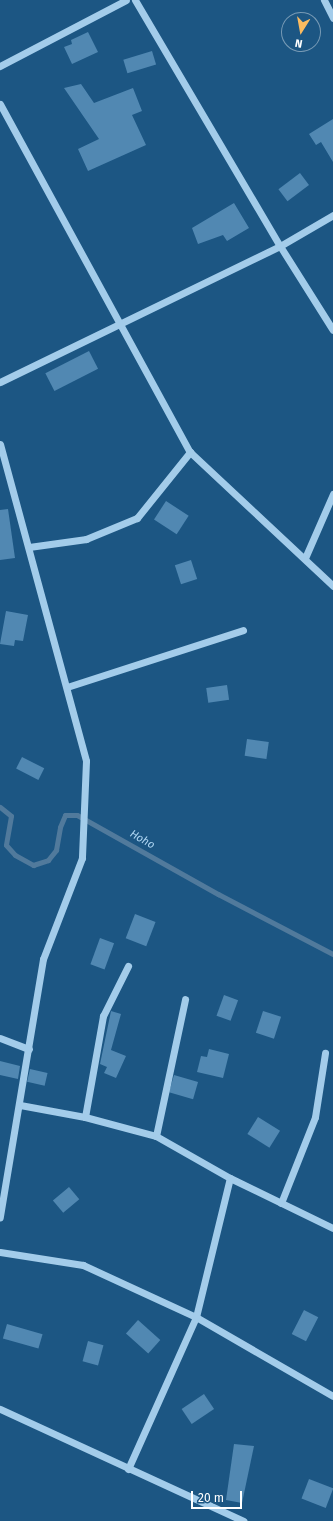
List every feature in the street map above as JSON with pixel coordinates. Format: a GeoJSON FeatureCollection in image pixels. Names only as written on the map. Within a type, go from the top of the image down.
{"type":"FeatureCollection","features":[{"type":"Feature","properties":{"kind":"street"},"geometry":{"type":"LineString","coordinates":[[0,66],[126,0]]}},
{"type":"Feature","properties":{"kind":"street"},"geometry":{"type":"LineString","coordinates":[[135,0],[280,246],[333,330]]}},
{"type":"Feature","properties":{"kind":"street"},"geometry":{"type":"LineString","coordinates":[[324,0],[333,18]]}},
{"type":"Feature","properties":{"kind":"street"},"geometry":{"type":"LineString","coordinates":[[0,104],[119,326],[190,452],[333,586]]}},
{"type":"Feature","properties":{"kind":"street"},"geometry":{"type":"LineString","coordinates":[[0,382],[119,326],[280,246],[333,215]]}},
{"type":"Feature","properties":{"kind":"street"},"geometry":{"type":"LineString","coordinates":[[0,444],[29,546],[86,761],[82,858],[42,959],[20,1105],[0,1217]]}},
{"type":"Feature","properties":{"kind":"street"},"geometry":{"type":"LineString","coordinates":[[29,546],[86,539],[137,518],[190,452]]}},
{"type":"Feature","properties":{"kind":"street"},"geometry":{"type":"LineString","coordinates":[[304,558],[333,494]]}},
{"type":"Feature","properties":{"kind":"street"},"geometry":{"type":"LineString","coordinates":[[67,687],[243,630]]}},
{"type":"Feature","properties":{"kind":"street"},"geometry":{"type":"LineString","coordinates":[[85,1117],[103,1016],[128,966]]}},
{"type":"Feature","properties":{"kind":"street"},"geometry":{"type":"LineString","coordinates":[[156,1136],[186,999]]}},
{"type":"Feature","properties":{"kind":"street"},"geometry":{"type":"LineString","coordinates":[[0,1038],[29,1049]]}},
{"type":"Feature","properties":{"kind":"street"},"geometry":{"type":"LineString","coordinates":[[281,1203],[315,1117],[325,1053]]}},
{"type":"Feature","properties":{"kind":"street"},"geometry":{"type":"LineString","coordinates":[[20,1105],[85,1117],[156,1136],[230,1178],[333,1228]]}},
{"type":"Feature","properties":{"kind":"street"},"geometry":{"type":"LineString","coordinates":[[128,1469],[196,1317],[230,1178]]}},
{"type":"Feature","properties":{"kind":"street"},"geometry":{"type":"LineString","coordinates":[[0,1252],[83,1265],[196,1317],[333,1396]]}},
{"type":"Feature","properties":{"kind":"street"},"geometry":{"type":"LineString","coordinates":[[0,1408],[128,1469],[243,1521]]}},
{"type":"Feature","properties":{"kind":"building"},"geometry":{"type":"Polygon","coordinates":[[[88,32],[98,52],[72,64],[64,47],[72,44],[71,40],[88,32]]]}},
{"type":"Feature","properties":{"kind":"building"},"geometry":{"type":"Polygon","coordinates":[[[152,51],[156,64],[127,73],[123,60],[152,51]]]}},
{"type":"Feature","properties":{"kind":"building"},"geometry":{"type":"Polygon","coordinates":[[[81,84],[94,103],[133,88],[142,111],[132,115],[146,145],[88,171],[78,149],[99,139],[64,88],[81,84]]]}},
{"type":"Feature","properties":{"kind":"building"},"geometry":{"type":"Polygon","coordinates":[[[333,119],[333,162],[321,142],[316,145],[309,134],[333,119]]]}},
{"type":"Feature","properties":{"kind":"building"},"geometry":{"type":"Polygon","coordinates":[[[300,173],[309,185],[287,201],[278,189],[300,173]]]}},
{"type":"Feature","properties":{"kind":"building"},"geometry":{"type":"Polygon","coordinates":[[[234,203],[249,228],[227,241],[223,235],[198,244],[192,228],[234,203]]]}},
{"type":"Feature","properties":{"kind":"building"},"geometry":{"type":"Polygon","coordinates":[[[89,351],[98,369],[54,391],[45,373],[89,351]]]}},
{"type":"Feature","properties":{"kind":"building"},"geometry":{"type":"Polygon","coordinates":[[[166,501],[189,516],[177,534],[154,519],[166,501]]]}},
{"type":"Feature","properties":{"kind":"building"},"geometry":{"type":"Polygon","coordinates":[[[8,509],[15,558],[0,560],[0,510],[8,509]]]}},
{"type":"Feature","properties":{"kind":"building"},"geometry":{"type":"Polygon","coordinates":[[[191,560],[197,579],[181,584],[175,565],[191,560]]]}},
{"type":"Feature","properties":{"kind":"building"},"geometry":{"type":"Polygon","coordinates":[[[6,611],[28,615],[23,641],[15,640],[14,646],[0,644],[6,611]]]}},
{"type":"Feature","properties":{"kind":"building"},"geometry":{"type":"Polygon","coordinates":[[[227,685],[229,700],[208,703],[206,688],[227,685]]]}},
{"type":"Feature","properties":{"kind":"building"},"geometry":{"type":"Polygon","coordinates":[[[247,739],[269,742],[266,759],[245,756],[247,739]]]}},
{"type":"Feature","properties":{"kind":"building"},"geometry":{"type":"Polygon","coordinates":[[[22,757],[44,768],[38,780],[16,769],[22,757]]]}},
{"type":"Feature","properties":{"kind":"building"},"geometry":{"type":"Polygon","coordinates":[[[135,914],[156,922],[146,946],[126,938],[135,914]]]}},
{"type":"Feature","properties":{"kind":"building"},"geometry":{"type":"Polygon","coordinates":[[[100,938],[114,943],[105,969],[90,964],[100,938]]]}},
{"type":"Feature","properties":{"kind":"building"},"geometry":{"type":"Polygon","coordinates":[[[224,995],[238,1000],[231,1021],[216,1016],[224,995]]]}},
{"type":"Feature","properties":{"kind":"building"},"geometry":{"type":"Polygon","coordinates":[[[111,1011],[121,1014],[111,1050],[126,1056],[116,1078],[104,1073],[107,1067],[100,1064],[111,1011]]]}},
{"type":"Feature","properties":{"kind":"building"},"geometry":{"type":"Polygon","coordinates":[[[263,1011],[281,1017],[274,1039],[256,1033],[263,1011]]]}},
{"type":"Feature","properties":{"kind":"building"},"geometry":{"type":"Polygon","coordinates":[[[209,1049],[229,1054],[223,1078],[197,1072],[201,1056],[207,1057],[209,1049]]]}},
{"type":"Feature","properties":{"kind":"building"},"geometry":{"type":"Polygon","coordinates":[[[0,1061],[20,1066],[18,1079],[0,1075],[0,1061]]]}},
{"type":"Feature","properties":{"kind":"building"},"geometry":{"type":"Polygon","coordinates":[[[30,1069],[48,1073],[45,1086],[27,1082],[30,1069]]]}},
{"type":"Feature","properties":{"kind":"building"},"geometry":{"type":"Polygon","coordinates":[[[174,1075],[198,1082],[193,1099],[169,1092],[174,1075]]]}},
{"type":"Feature","properties":{"kind":"building"},"geometry":{"type":"Polygon","coordinates":[[[258,1117],[280,1131],[269,1148],[247,1134],[258,1117]]]}},
{"type":"Feature","properties":{"kind":"building"},"geometry":{"type":"Polygon","coordinates":[[[69,1187],[79,1199],[63,1213],[53,1200],[69,1187]]]}},
{"type":"Feature","properties":{"kind":"building"},"geometry":{"type":"Polygon","coordinates":[[[304,1310],[318,1317],[306,1341],[292,1334],[304,1310]]]}},
{"type":"Feature","properties":{"kind":"building"},"geometry":{"type":"Polygon","coordinates":[[[138,1320],[160,1340],[148,1353],[126,1333],[138,1320]]]}},
{"type":"Feature","properties":{"kind":"building"},"geometry":{"type":"Polygon","coordinates":[[[7,1324],[43,1334],[38,1349],[3,1338],[7,1324]]]}},
{"type":"Feature","properties":{"kind":"building"},"geometry":{"type":"Polygon","coordinates":[[[88,1341],[103,1345],[98,1365],[83,1361],[88,1341]]]}},
{"type":"Feature","properties":{"kind":"building"},"geometry":{"type":"Polygon","coordinates":[[[204,1394],[214,1409],[192,1424],[182,1409],[204,1394]]]}},
{"type":"Feature","properties":{"kind":"building"},"geometry":{"type":"Polygon","coordinates":[[[234,1444],[254,1446],[242,1503],[226,1500],[234,1444]]]}},
{"type":"Feature","properties":{"kind":"building"},"geometry":{"type":"Polygon","coordinates":[[[309,1479],[333,1488],[326,1508],[301,1499],[309,1479]]]}},
{"type":"Feature","properties":{"kind":"waterway","name":"Hoho"},"geometry":{"type":"LineString","coordinates":[[0,807],[11,816],[6,845],[15,855],[33,865],[48,860],[56,850],[60,827],[65,815],[77,815],[218,894],[333,954]]}}]}
